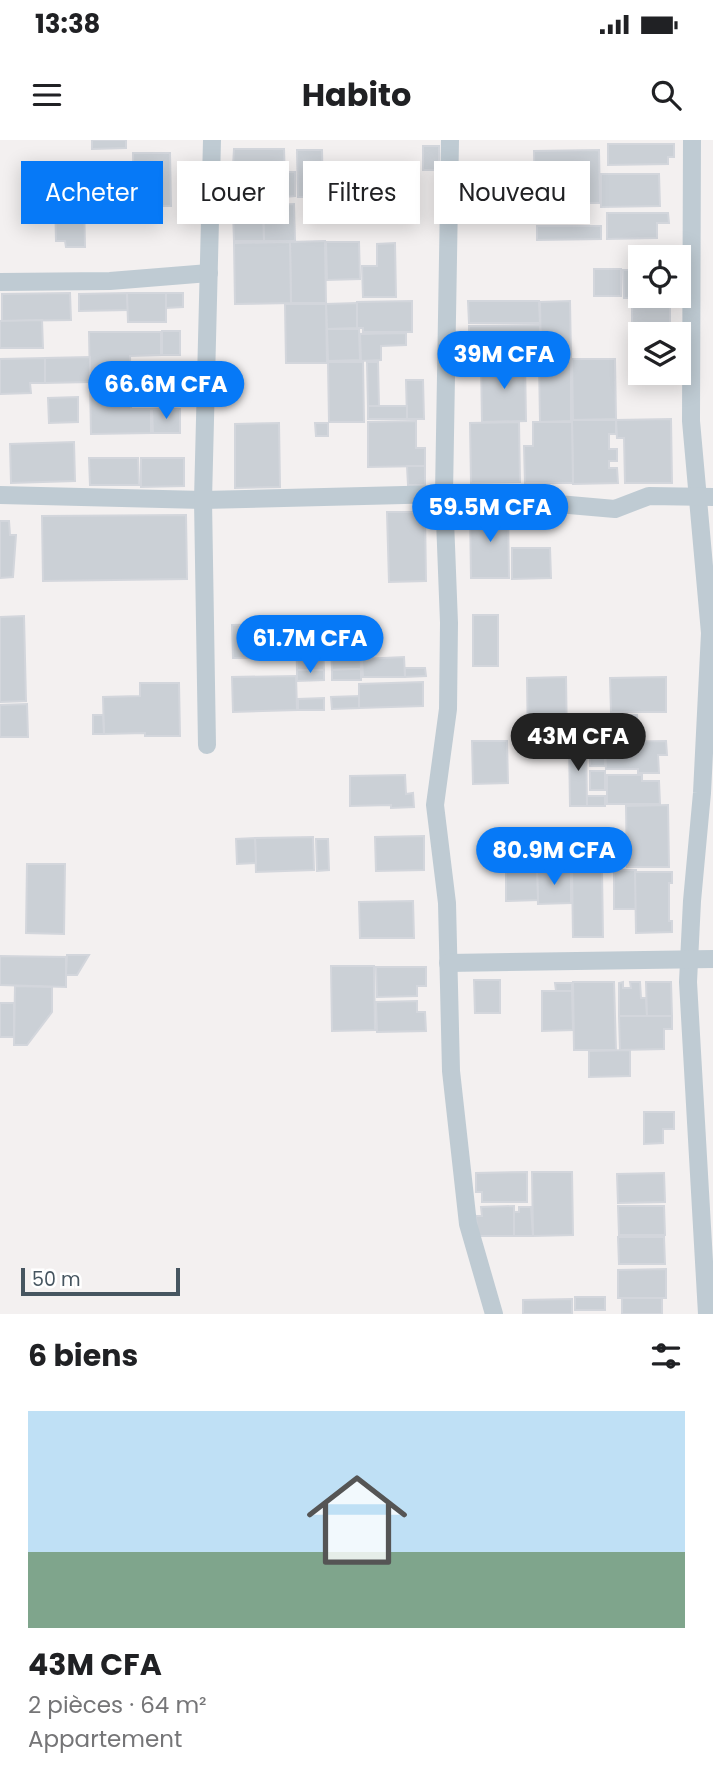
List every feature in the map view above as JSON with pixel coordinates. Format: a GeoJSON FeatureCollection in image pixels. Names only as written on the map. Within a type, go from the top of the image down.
{"type":"FeatureCollection","features":[{"type":"Feature","properties":{"kind":"street"},"geometry":{"type":"LineString","coordinates":[[207,745],[203,500],[212,140]]}},
{"type":"Feature","properties":{"kind":"street"},"geometry":{"type":"LineString","coordinates":[[450,140],[444,494],[449,623],[447,709],[435,805],[447,903],[451,1071],[468,1224],[494,1314]]}},
{"type":"Feature","properties":{"kind":"street"},"geometry":{"type":"LineString","coordinates":[[692,140],[691,421],[705,496],[710,633],[702,793],[689,959],[707,1314]]}},
{"type":"Feature","properties":{"kind":"street"},"geometry":{"type":"LineString","coordinates":[[0,282],[110,281],[209,273]]}},
{"type":"Feature","properties":{"kind":"street"},"geometry":{"type":"LineString","coordinates":[[0,495],[203,500],[444,494],[615,509],[649,496],[705,496]]}},
{"type":"Feature","properties":{"kind":"street"},"geometry":{"type":"LineString","coordinates":[[449,963],[713,959]]}},
{"type":"Feature","properties":{"kind":"building"},"geometry":{"type":"Polygon","coordinates":[[[92,140],[126,140],[126,148],[92,149],[92,140]]]}},
{"type":"Feature","properties":{"kind":"building"},"geometry":{"type":"Polygon","coordinates":[[[608,144],[674,144],[674,157],[668,157],[668,164],[608,165],[608,144]]]}},
{"type":"Feature","properties":{"kind":"building"},"geometry":{"type":"Polygon","coordinates":[[[423,146],[439,146],[439,161],[434,161],[434,170],[423,170],[423,146]]]}},
{"type":"Feature","properties":{"kind":"building"},"geometry":{"type":"Polygon","coordinates":[[[234,149],[284,149],[284,161],[233,161],[234,149]]]}},
{"type":"Feature","properties":{"kind":"building"},"geometry":{"type":"Polygon","coordinates":[[[297,150],[322,150],[322,161],[303,161],[303,197],[298,197],[297,150]]]}},
{"type":"Feature","properties":{"kind":"building"},"geometry":{"type":"Polygon","coordinates":[[[599,150],[600,203],[590,203],[590,161],[534,161],[534,151],[599,150]]]}},
{"type":"Feature","properties":{"kind":"building"},"geometry":{"type":"Polygon","coordinates":[[[133,153],[170,153],[171,206],[163,206],[163,161],[133,161],[133,153]]]}},
{"type":"Feature","properties":{"kind":"building"},"geometry":{"type":"Polygon","coordinates":[[[289,172],[295,172],[295,196],[289,197],[289,172]]]}},
{"type":"Feature","properties":{"kind":"building"},"geometry":{"type":"Polygon","coordinates":[[[601,174],[659,174],[660,206],[601,207],[601,174]]]}},
{"type":"Feature","properties":{"kind":"building"},"geometry":{"type":"Polygon","coordinates":[[[289,204],[294,204],[295,241],[264,241],[263,224],[289,224],[289,204]]]}},
{"type":"Feature","properties":{"kind":"building"},"geometry":{"type":"Polygon","coordinates":[[[607,213],[668,213],[669,223],[657,223],[657,238],[607,239],[607,213]]]}},
{"type":"Feature","properties":{"kind":"building"},"geometry":{"type":"Polygon","coordinates":[[[56,224],[85,224],[85,247],[66,247],[65,241],[56,241],[56,224]]]}},
{"type":"Feature","properties":{"kind":"building"},"geometry":{"type":"Polygon","coordinates":[[[233,224],[263,224],[264,241],[234,241],[233,224]]]}},
{"type":"Feature","properties":{"kind":"building"},"geometry":{"type":"Polygon","coordinates":[[[537,226],[601,226],[601,239],[537,240],[537,226]]]}},
{"type":"Feature","properties":{"kind":"building"},"geometry":{"type":"Polygon","coordinates":[[[325,241],[326,303],[291,303],[290,242],[325,241]]]}},
{"type":"Feature","properties":{"kind":"building"},"geometry":{"type":"Polygon","coordinates":[[[290,242],[291,303],[235,304],[234,243],[290,242]]]}},
{"type":"Feature","properties":{"kind":"building"},"geometry":{"type":"Polygon","coordinates":[[[326,242],[359,242],[360,279],[327,280],[326,242]]]}},
{"type":"Feature","properties":{"kind":"building"},"geometry":{"type":"Polygon","coordinates":[[[395,243],[396,297],[363,297],[362,266],[377,266],[377,244],[395,243]]]}},
{"type":"Feature","properties":{"kind":"building"},"geometry":{"type":"Polygon","coordinates":[[[594,269],[621,269],[621,296],[594,296],[594,269]]]}},
{"type":"Feature","properties":{"kind":"building"},"geometry":{"type":"Polygon","coordinates":[[[623,270],[628,270],[628,298],[624,298],[623,270]]]}},
{"type":"Feature","properties":{"kind":"building"},"geometry":{"type":"Polygon","coordinates":[[[70,293],[71,320],[2,321],[2,294],[70,293]]]}},
{"type":"Feature","properties":{"kind":"building"},"geometry":{"type":"Polygon","coordinates":[[[127,293],[128,310],[79,311],[79,294],[127,293]]]}},
{"type":"Feature","properties":{"kind":"building"},"geometry":{"type":"Polygon","coordinates":[[[127,293],[166,293],[166,322],[128,322],[127,293]]]}},
{"type":"Feature","properties":{"kind":"building"},"geometry":{"type":"Polygon","coordinates":[[[166,293],[183,293],[183,307],[166,308],[166,293]]]}},
{"type":"Feature","properties":{"kind":"building"},"geometry":{"type":"Polygon","coordinates":[[[412,301],[412,332],[363,332],[363,328],[357,328],[357,302],[412,301]]]}},
{"type":"Feature","properties":{"kind":"building"},"geometry":{"type":"Polygon","coordinates":[[[468,301],[539,301],[540,323],[469,323],[468,301]]]}},
{"type":"Feature","properties":{"kind":"building"},"geometry":{"type":"Polygon","coordinates":[[[570,301],[571,358],[541,359],[540,302],[570,301]]]}},
{"type":"Feature","properties":{"kind":"building"},"geometry":{"type":"Polygon","coordinates":[[[357,303],[357,328],[327,329],[326,304],[357,303]]]}},
{"type":"Feature","properties":{"kind":"building"},"geometry":{"type":"Polygon","coordinates":[[[285,304],[326,304],[327,363],[286,363],[285,304]]]}},
{"type":"Feature","properties":{"kind":"building"},"geometry":{"type":"Polygon","coordinates":[[[632,308],[670,308],[670,322],[632,322],[632,308]]]}},
{"type":"Feature","properties":{"kind":"building"},"geometry":{"type":"Polygon","coordinates":[[[42,320],[43,348],[0,348],[0,321],[42,320]]]}},
{"type":"Feature","properties":{"kind":"building"},"geometry":{"type":"Polygon","coordinates":[[[540,325],[541,359],[469,359],[469,326],[540,325]]]}},
{"type":"Feature","properties":{"kind":"building"},"geometry":{"type":"Polygon","coordinates":[[[327,329],[359,329],[360,360],[328,361],[327,329]]]}},
{"type":"Feature","properties":{"kind":"building"},"geometry":{"type":"Polygon","coordinates":[[[162,331],[180,331],[180,355],[162,355],[162,331]]]}},
{"type":"Feature","properties":{"kind":"building"},"geometry":{"type":"Polygon","coordinates":[[[89,332],[161,332],[161,355],[130,356],[131,409],[151,409],[151,433],[91,434],[89,332]]]}},
{"type":"Feature","properties":{"kind":"building"},"geometry":{"type":"Polygon","coordinates":[[[406,333],[406,345],[381,346],[381,360],[361,361],[360,334],[406,333]]]}},
{"type":"Feature","properties":{"kind":"building"},"geometry":{"type":"Polygon","coordinates":[[[90,357],[90,382],[45,383],[45,358],[90,357]]]}},
{"type":"Feature","properties":{"kind":"building"},"geometry":{"type":"Polygon","coordinates":[[[45,358],[45,383],[30,383],[31,393],[0,394],[0,359],[45,358]]]}},
{"type":"Feature","properties":{"kind":"building"},"geometry":{"type":"Polygon","coordinates":[[[572,359],[615,359],[616,419],[573,420],[572,359]]]}},
{"type":"Feature","properties":{"kind":"building"},"geometry":{"type":"Polygon","coordinates":[[[525,360],[526,421],[482,422],[481,361],[525,360]]]}},
{"type":"Feature","properties":{"kind":"building"},"geometry":{"type":"Polygon","coordinates":[[[571,360],[571,421],[540,422],[539,361],[571,360]]]}},
{"type":"Feature","properties":{"kind":"building"},"geometry":{"type":"Polygon","coordinates":[[[328,362],[363,362],[364,422],[329,422],[328,362]]]}},
{"type":"Feature","properties":{"kind":"building"},"geometry":{"type":"Polygon","coordinates":[[[367,362],[378,362],[379,407],[368,406],[367,362]]]}},
{"type":"Feature","properties":{"kind":"building"},"geometry":{"type":"Polygon","coordinates":[[[139,364],[159,364],[160,397],[139,398],[139,364]]]}},
{"type":"Feature","properties":{"kind":"building"},"geometry":{"type":"Polygon","coordinates":[[[406,380],[423,380],[424,419],[407,419],[406,380]]]}},
{"type":"Feature","properties":{"kind":"building"},"geometry":{"type":"Polygon","coordinates":[[[78,397],[78,422],[49,423],[48,398],[78,397]]]}},
{"type":"Feature","properties":{"kind":"building"},"geometry":{"type":"Polygon","coordinates":[[[368,406],[407,406],[407,419],[368,419],[368,406]]]}},
{"type":"Feature","properties":{"kind":"building"},"geometry":{"type":"Polygon","coordinates":[[[152,409],[180,409],[180,433],[153,433],[152,409]]]}},
{"type":"Feature","properties":{"kind":"building"},"geometry":{"type":"Polygon","coordinates":[[[671,419],[672,483],[625,483],[624,438],[617,438],[616,420],[671,419]]]}},
{"type":"Feature","properties":{"kind":"building"},"geometry":{"type":"Polygon","coordinates":[[[572,420],[616,420],[616,434],[609,434],[609,449],[617,449],[617,461],[609,461],[609,468],[617,468],[618,483],[573,484],[572,420]]]}},
{"type":"Feature","properties":{"kind":"building"},"geometry":{"type":"Polygon","coordinates":[[[416,421],[416,448],[425,448],[425,466],[368,467],[368,422],[416,421]]]}},
{"type":"Feature","properties":{"kind":"building"},"geometry":{"type":"Polygon","coordinates":[[[519,422],[520,482],[471,483],[470,423],[519,422]]]}},
{"type":"Feature","properties":{"kind":"building"},"geometry":{"type":"Polygon","coordinates":[[[533,422],[572,422],[573,483],[525,483],[524,446],[533,446],[533,422]]]}},
{"type":"Feature","properties":{"kind":"building"},"geometry":{"type":"Polygon","coordinates":[[[279,423],[280,487],[235,488],[235,424],[279,423]]]}},
{"type":"Feature","properties":{"kind":"building"},"geometry":{"type":"Polygon","coordinates":[[[315,423],[328,423],[328,436],[316,436],[315,423]]]}},
{"type":"Feature","properties":{"kind":"building"},"geometry":{"type":"Polygon","coordinates":[[[74,442],[75,481],[11,483],[10,444],[74,442]]]}},
{"type":"Feature","properties":{"kind":"building"},"geometry":{"type":"Polygon","coordinates":[[[89,458],[138,458],[139,485],[90,485],[89,458]]]}},
{"type":"Feature","properties":{"kind":"building"},"geometry":{"type":"Polygon","coordinates":[[[141,458],[184,458],[184,486],[141,487],[141,458]]]}},
{"type":"Feature","properties":{"kind":"building"},"geometry":{"type":"Polygon","coordinates":[[[407,466],[425,466],[425,485],[408,485],[407,466]]]}},
{"type":"Feature","properties":{"kind":"building"},"geometry":{"type":"Polygon","coordinates":[[[470,509],[508,509],[509,578],[471,578],[470,509]]]}},
{"type":"Feature","properties":{"kind":"building"},"geometry":{"type":"Polygon","coordinates":[[[387,512],[425,512],[426,581],[389,582],[387,512]]]}},
{"type":"Feature","properties":{"kind":"building"},"geometry":{"type":"Polygon","coordinates":[[[186,515],[187,579],[43,581],[42,516],[186,515]]]}},
{"type":"Feature","properties":{"kind":"building"},"geometry":{"type":"Polygon","coordinates":[[[0,521],[9,521],[10,535],[16,535],[13,577],[0,578],[0,521]]]}},
{"type":"Feature","properties":{"kind":"building"},"geometry":{"type":"Polygon","coordinates":[[[512,548],[550,548],[551,578],[512,579],[512,548]]]}},
{"type":"Feature","properties":{"kind":"building"},"geometry":{"type":"Polygon","coordinates":[[[473,615],[498,615],[498,666],[473,666],[473,615]]]}},
{"type":"Feature","properties":{"kind":"building"},"geometry":{"type":"Polygon","coordinates":[[[24,616],[26,701],[0,702],[0,617],[24,616]]]}},
{"type":"Feature","properties":{"kind":"building"},"geometry":{"type":"Polygon","coordinates":[[[295,624],[296,657],[233,658],[232,625],[295,624]]]}},
{"type":"Feature","properties":{"kind":"building"},"geometry":{"type":"Polygon","coordinates":[[[360,625],[361,669],[332,670],[331,646],[323,646],[324,670],[297,670],[296,627],[360,625]]]}},
{"type":"Feature","properties":{"kind":"building"},"geometry":{"type":"Polygon","coordinates":[[[404,657],[405,677],[363,677],[362,659],[404,657]]]}},
{"type":"Feature","properties":{"kind":"building"},"geometry":{"type":"Polygon","coordinates":[[[405,668],[425,668],[426,676],[405,677],[405,668]]]}},
{"type":"Feature","properties":{"kind":"building"},"geometry":{"type":"Polygon","coordinates":[[[361,669],[361,680],[332,680],[332,670],[361,669]]]}},
{"type":"Feature","properties":{"kind":"building"},"geometry":{"type":"Polygon","coordinates":[[[297,670],[324,670],[324,680],[297,681],[297,670]]]}},
{"type":"Feature","properties":{"kind":"building"},"geometry":{"type":"Polygon","coordinates":[[[296,676],[297,710],[233,712],[232,677],[296,676]]]}},
{"type":"Feature","properties":{"kind":"building"},"geometry":{"type":"Polygon","coordinates":[[[566,677],[567,745],[528,746],[527,678],[566,677]]]}},
{"type":"Feature","properties":{"kind":"building"},"geometry":{"type":"Polygon","coordinates":[[[666,677],[666,712],[611,712],[610,678],[666,677]]]}},
{"type":"Feature","properties":{"kind":"building"},"geometry":{"type":"Polygon","coordinates":[[[423,682],[423,706],[359,708],[359,684],[423,682]]]}},
{"type":"Feature","properties":{"kind":"building"},"geometry":{"type":"Polygon","coordinates":[[[140,683],[179,683],[180,736],[104,734],[103,697],[140,696],[140,683]]]}},
{"type":"Feature","properties":{"kind":"building"},"geometry":{"type":"Polygon","coordinates":[[[359,696],[359,708],[332,709],[331,697],[359,696]]]}},
{"type":"Feature","properties":{"kind":"building"},"geometry":{"type":"Polygon","coordinates":[[[324,698],[324,710],[298,710],[298,699],[324,698]]]}},
{"type":"Feature","properties":{"kind":"building"},"geometry":{"type":"Polygon","coordinates":[[[27,704],[28,737],[0,737],[0,705],[27,704]]]}},
{"type":"Feature","properties":{"kind":"building"},"geometry":{"type":"Polygon","coordinates":[[[93,715],[103,715],[104,734],[93,734],[93,715]]]}},
{"type":"Feature","properties":{"kind":"building"},"geometry":{"type":"Polygon","coordinates":[[[588,715],[637,715],[638,739],[589,740],[588,715]]]}},
{"type":"Feature","properties":{"kind":"building"},"geometry":{"type":"Polygon","coordinates":[[[586,740],[587,806],[570,806],[569,741],[586,740]]]}},
{"type":"Feature","properties":{"kind":"building"},"geometry":{"type":"Polygon","coordinates":[[[586,740],[604,740],[604,751],[586,751],[586,740]]]}},
{"type":"Feature","properties":{"kind":"building"},"geometry":{"type":"Polygon","coordinates":[[[472,741],[507,741],[508,783],[473,784],[472,741]]]}},
{"type":"Feature","properties":{"kind":"building"},"geometry":{"type":"Polygon","coordinates":[[[666,741],[667,755],[658,755],[659,773],[638,773],[638,769],[606,769],[605,742],[666,741]]]}},
{"type":"Feature","properties":{"kind":"building"},"geometry":{"type":"Polygon","coordinates":[[[605,751],[605,766],[590,766],[590,752],[605,751]]]}},
{"type":"Feature","properties":{"kind":"building"},"geometry":{"type":"Polygon","coordinates":[[[590,771],[605,771],[605,790],[590,790],[590,771]]]}},
{"type":"Feature","properties":{"kind":"building"},"geometry":{"type":"Polygon","coordinates":[[[405,775],[406,794],[413,793],[414,807],[350,806],[350,776],[405,775]]]}},
{"type":"Feature","properties":{"kind":"building"},"geometry":{"type":"Polygon","coordinates":[[[607,775],[642,775],[642,781],[659,781],[660,804],[607,804],[607,775]]]}},
{"type":"Feature","properties":{"kind":"building"},"geometry":{"type":"Polygon","coordinates":[[[587,796],[605,796],[605,806],[587,806],[587,796]]]}},
{"type":"Feature","properties":{"kind":"building"},"geometry":{"type":"Polygon","coordinates":[[[668,805],[669,867],[627,867],[626,806],[668,805]]]}},
{"type":"Feature","properties":{"kind":"building"},"geometry":{"type":"Polygon","coordinates":[[[424,836],[424,870],[376,871],[375,837],[424,836]]]}},
{"type":"Feature","properties":{"kind":"building"},"geometry":{"type":"Polygon","coordinates":[[[313,837],[314,870],[256,872],[255,838],[313,837]]]}},
{"type":"Feature","properties":{"kind":"building"},"geometry":{"type":"Polygon","coordinates":[[[255,838],[256,863],[237,864],[236,839],[255,838]]]}},
{"type":"Feature","properties":{"kind":"building"},"geometry":{"type":"Polygon","coordinates":[[[316,839],[328,839],[329,870],[317,871],[316,839]]]}},
{"type":"Feature","properties":{"kind":"building"},"geometry":{"type":"Polygon","coordinates":[[[531,841],[532,869],[490,870],[489,842],[531,841]]]}},
{"type":"Feature","properties":{"kind":"building"},"geometry":{"type":"Polygon","coordinates":[[[27,864],[65,864],[64,934],[26,933],[27,864]]]}},
{"type":"Feature","properties":{"kind":"building"},"geometry":{"type":"Polygon","coordinates":[[[537,870],[571,870],[571,903],[538,904],[537,870]]]}},
{"type":"Feature","properties":{"kind":"building"},"geometry":{"type":"Polygon","coordinates":[[[537,870],[538,900],[506,901],[506,871],[537,870]]]}},
{"type":"Feature","properties":{"kind":"building"},"geometry":{"type":"Polygon","coordinates":[[[572,870],[602,870],[603,937],[573,937],[572,870]]]}},
{"type":"Feature","properties":{"kind":"building"},"geometry":{"type":"Polygon","coordinates":[[[614,870],[636,870],[636,909],[614,909],[614,870]]]}},
{"type":"Feature","properties":{"kind":"building"},"geometry":{"type":"Polygon","coordinates":[[[635,872],[672,872],[672,883],[669,883],[669,921],[672,921],[672,932],[636,933],[635,872]]]}},
{"type":"Feature","properties":{"kind":"building"},"geometry":{"type":"Polygon","coordinates":[[[413,901],[414,938],[360,938],[359,902],[413,901]]]}},
{"type":"Feature","properties":{"kind":"building"},"geometry":{"type":"Polygon","coordinates":[[[67,955],[89,955],[77,975],[66,975],[67,955]]]}},
{"type":"Feature","properties":{"kind":"building"},"geometry":{"type":"Polygon","coordinates":[[[0,956],[66,957],[66,987],[0,985],[0,956]]]}},
{"type":"Feature","properties":{"kind":"building"},"geometry":{"type":"Polygon","coordinates":[[[331,966],[374,966],[375,1030],[332,1031],[331,966]]]}},
{"type":"Feature","properties":{"kind":"building"},"geometry":{"type":"Polygon","coordinates":[[[376,967],[426,967],[426,986],[417,986],[417,996],[377,997],[376,967]]]}},
{"type":"Feature","properties":{"kind":"building"},"geometry":{"type":"Polygon","coordinates":[[[474,980],[500,980],[500,1013],[475,1013],[474,980]]]}},
{"type":"Feature","properties":{"kind":"building"},"geometry":{"type":"Polygon","coordinates":[[[573,982],[614,982],[616,1050],[574,1050],[573,982]]]}},
{"type":"Feature","properties":{"kind":"building"},"geometry":{"type":"Polygon","coordinates":[[[623,982],[623,988],[631,988],[630,982],[640,982],[641,998],[646,998],[647,1016],[619,1016],[619,983],[623,982]]]}},
{"type":"Feature","properties":{"kind":"building"},"geometry":{"type":"Polygon","coordinates":[[[646,982],[671,982],[672,1016],[647,1016],[646,982]]]}},
{"type":"Feature","properties":{"kind":"building"},"geometry":{"type":"Polygon","coordinates":[[[555,983],[572,983],[572,991],[556,991],[555,983]]]}},
{"type":"Feature","properties":{"kind":"building"},"geometry":{"type":"Polygon","coordinates":[[[15,986],[52,987],[52,1012],[27,1045],[14,1045],[15,986]]]}},
{"type":"Feature","properties":{"kind":"building"},"geometry":{"type":"Polygon","coordinates":[[[542,991],[572,991],[573,1030],[542,1031],[542,991]]]}},
{"type":"Feature","properties":{"kind":"building"},"geometry":{"type":"Polygon","coordinates":[[[417,1001],[417,1012],[425,1012],[426,1031],[377,1032],[376,1002],[417,1001]]]}},
{"type":"Feature","properties":{"kind":"building"},"geometry":{"type":"Polygon","coordinates":[[[0,1003],[14,1003],[14,1037],[0,1037],[0,1003]]]}},
{"type":"Feature","properties":{"kind":"building"},"geometry":{"type":"Polygon","coordinates":[[[619,1016],[672,1016],[672,1029],[664,1029],[664,1049],[620,1050],[619,1016]]]}},
{"type":"Feature","properties":{"kind":"building"},"geometry":{"type":"Polygon","coordinates":[[[630,1050],[630,1076],[589,1077],[589,1051],[630,1050]]]}},
{"type":"Feature","properties":{"kind":"building"},"geometry":{"type":"Polygon","coordinates":[[[644,1112],[674,1112],[674,1129],[663,1129],[663,1143],[644,1144],[644,1112]]]}},
{"type":"Feature","properties":{"kind":"building"},"geometry":{"type":"Polygon","coordinates":[[[527,1172],[527,1202],[482,1202],[482,1192],[476,1192],[476,1173],[527,1172]]]}},
{"type":"Feature","properties":{"kind":"building"},"geometry":{"type":"Polygon","coordinates":[[[532,1172],[572,1172],[573,1235],[533,1236],[532,1172]]]}},
{"type":"Feature","properties":{"kind":"building"},"geometry":{"type":"Polygon","coordinates":[[[664,1173],[665,1202],[618,1203],[617,1174],[664,1173]]]}},
{"type":"Feature","properties":{"kind":"building"},"geometry":{"type":"Polygon","coordinates":[[[514,1206],[514,1236],[477,1236],[476,1216],[482,1216],[481,1207],[514,1206]]]}},
{"type":"Feature","properties":{"kind":"building"},"geometry":{"type":"Polygon","coordinates":[[[618,1206],[664,1206],[665,1235],[619,1235],[618,1206]]]}},
{"type":"Feature","properties":{"kind":"building"},"geometry":{"type":"Polygon","coordinates":[[[519,1207],[531,1207],[533,1236],[514,1236],[514,1212],[519,1212],[519,1207]]]}},
{"type":"Feature","properties":{"kind":"building"},"geometry":{"type":"Polygon","coordinates":[[[618,1237],[664,1237],[665,1264],[619,1264],[618,1237]]]}},
{"type":"Feature","properties":{"kind":"building"},"geometry":{"type":"Polygon","coordinates":[[[666,1269],[666,1298],[618,1298],[618,1270],[666,1269]]]}},
{"type":"Feature","properties":{"kind":"building"},"geometry":{"type":"Polygon","coordinates":[[[575,1297],[605,1297],[605,1310],[575,1310],[575,1297]]]}},
{"type":"Feature","properties":{"kind":"building"},"geometry":{"type":"Polygon","coordinates":[[[622,1298],[662,1298],[662,1314],[622,1314],[622,1298]]]}},
{"type":"Feature","properties":{"kind":"building"},"geometry":{"type":"Polygon","coordinates":[[[572,1299],[572,1314],[523,1314],[523,1300],[572,1299]]]}}]}
